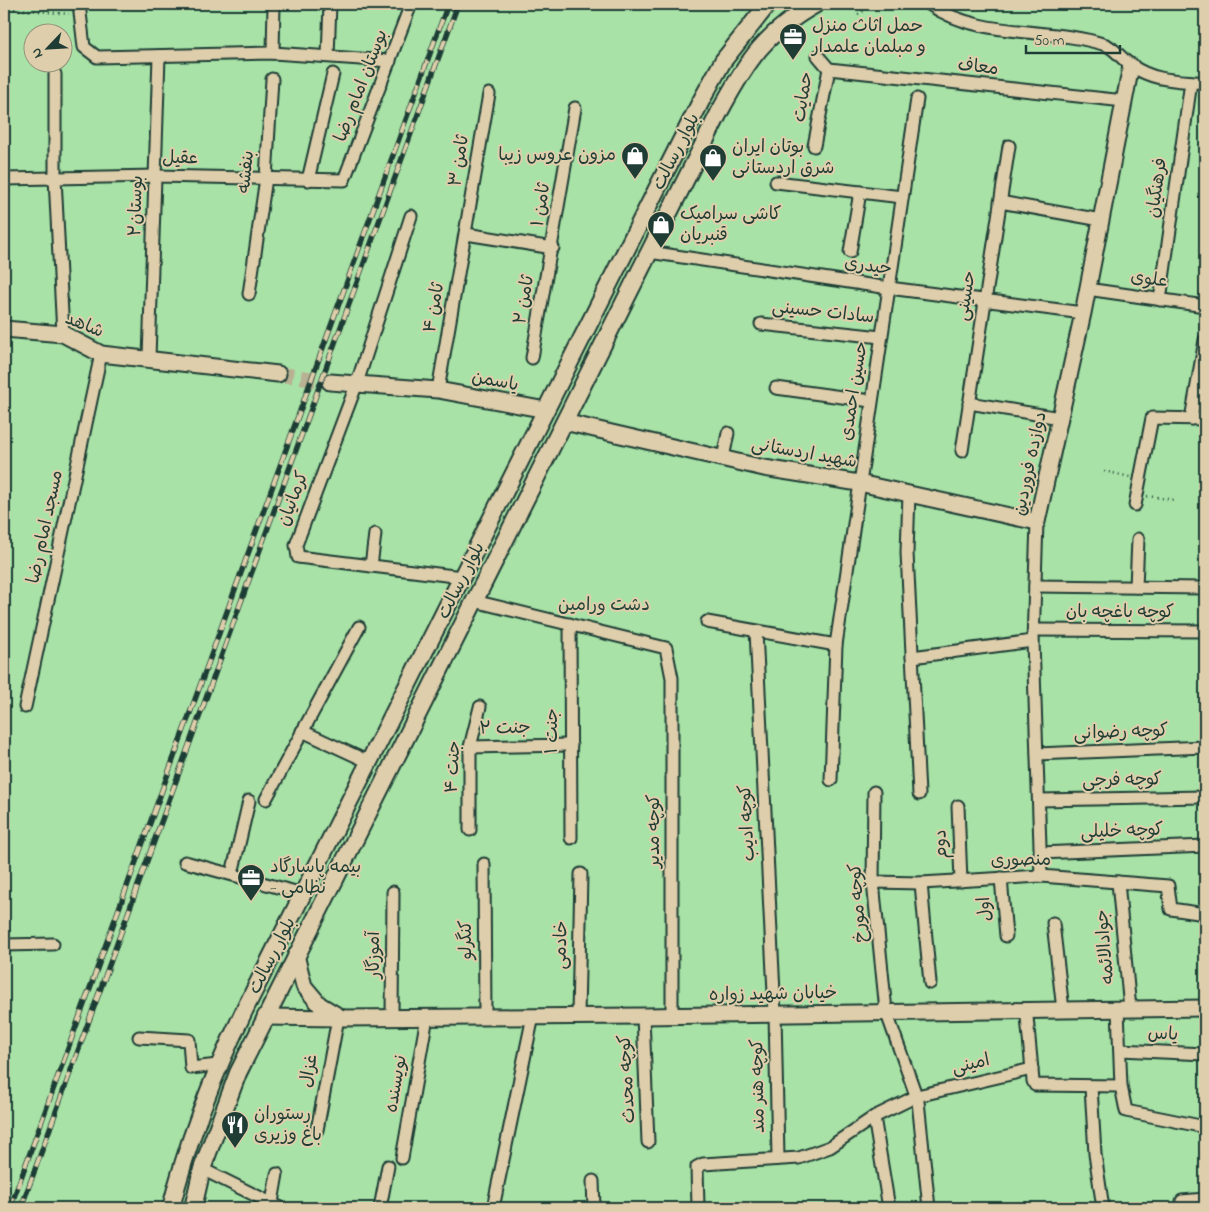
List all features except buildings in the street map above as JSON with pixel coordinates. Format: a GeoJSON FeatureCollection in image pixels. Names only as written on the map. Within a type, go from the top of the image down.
{"type":"FeatureCollection","features":[{"type":"Feature","properties":{"kind":"main road","name":"بلوار رسالت"},"geometry":{"type":"LineString","coordinates":[[171,1208],[182,1162],[218,1064],[723,60],[768,4]]}},
{"type":"Feature","properties":{"kind":"main road","name":"بلوار رسالت"},"geometry":{"type":"LineString","coordinates":[[193,1208],[202,1168],[238,1073],[265,1017],[741,72],[769,36],[797,15],[816,4]]}},
{"type":"Feature","properties":{"kind":"main road"},"geometry":{"type":"LineString","coordinates":[[326,848],[345,858]]}},
{"type":"Feature","properties":{"kind":"street"},"geometry":{"type":"LineString","coordinates":[[274,4],[274,53]]}},
{"type":"Feature","properties":{"kind":"street"},"geometry":{"type":"LineString","coordinates":[[328,56],[330,4]]}},
{"type":"Feature","properties":{"kind":"street","name":"بوستان امام رضا"},"geometry":{"type":"LineString","coordinates":[[344,180],[411,4]]}},
{"type":"Feature","properties":{"kind":"street"},"geometry":{"type":"LineString","coordinates":[[929,4],[982,27],[1074,38],[1108,46],[1131,66],[1152,78],[1205,84]]}},
{"type":"Feature","properties":{"kind":"street"},"geometry":{"type":"LineString","coordinates":[[80,10],[84,47],[97,57],[274,53],[390,60]]}},
{"type":"Feature","properties":{"kind":"street","name":"بوستان۲"},"geometry":{"type":"LineString","coordinates":[[150,358],[159,56]]}},
{"type":"Feature","properties":{"kind":"street","name":"حمایت"},"geometry":{"type":"LineString","coordinates":[[814,146],[829,69],[818,56]]}},
{"type":"Feature","properties":{"kind":"street","name":"دوازده فروردین"},"geometry":{"type":"LineString","coordinates":[[1041,876],[1033,636],[1037,522],[1083,313],[1131,66]]}},
{"type":"Feature","properties":{"kind":"street","name":"معاف"},"geometry":{"type":"LineString","coordinates":[[829,69],[1124,101]]}},
{"type":"Feature","properties":{"kind":"street"},"geometry":{"type":"LineString","coordinates":[[55,74],[55,178],[63,334]]}},
{"type":"Feature","properties":{"kind":"street"},"geometry":{"type":"LineString","coordinates":[[308,180],[333,74]]}},
{"type":"Feature","properties":{"kind":"street","name":"بنفشه"},"geometry":{"type":"LineString","coordinates":[[249,294],[266,178],[272,80]]}},
{"type":"Feature","properties":{"kind":"street","name":"فرهنگیان"},"geometry":{"type":"LineString","coordinates":[[1160,300],[1191,82]]}},
{"type":"Feature","properties":{"kind":"street","name":"ثامن ۳"},"geometry":{"type":"LineString","coordinates":[[466,234],[489,94]]}},
{"type":"Feature","properties":{"kind":"street","name":"حسین احمدی"},"geometry":{"type":"LineString","coordinates":[[831,780],[836,644],[917,99]]}},
{"type":"Feature","properties":{"kind":"street","name":"ثامن ۱"},"geometry":{"type":"LineString","coordinates":[[552,248],[575,108]]}},
{"type":"Feature","properties":{"kind":"street","name":"حسینی"},"geometry":{"type":"LineString","coordinates":[[962,451],[1009,146]]}},
{"type":"Feature","properties":{"kind":"street","name":"عقیل"},"geometry":{"type":"LineString","coordinates":[[4,179],[156,176],[344,180]]}},
{"type":"Feature","properties":{"kind":"street"},"geometry":{"type":"LineString","coordinates":[[776,182],[902,197]]}},
{"type":"Feature","properties":{"kind":"street"},"geometry":{"type":"LineString","coordinates":[[850,252],[860,192]]}},
{"type":"Feature","properties":{"kind":"street"},"geometry":{"type":"LineString","coordinates":[[1000,202],[1101,220]]}},
{"type":"Feature","properties":{"kind":"street"},"geometry":{"type":"LineString","coordinates":[[357,383],[411,216]]}},
{"type":"Feature","properties":{"kind":"street"},"geometry":{"type":"LineString","coordinates":[[466,234],[552,248]]}},
{"type":"Feature","properties":{"kind":"street","name":"ثامن ۴"},"geometry":{"type":"LineString","coordinates":[[438,390],[466,234]]}},
{"type":"Feature","properties":{"kind":"street","name":"ثامن ۲"},"geometry":{"type":"LineString","coordinates":[[532,358],[552,248]]}},
{"type":"Feature","properties":{"kind":"street","name":"حیدری"},"geometry":{"type":"LineString","coordinates":[[649,252],[888,288],[1083,313]]}},
{"type":"Feature","properties":{"kind":"street","name":"علوی"},"geometry":{"type":"LineString","coordinates":[[1087,289],[1205,306]]}},
{"type":"Feature","properties":{"kind":"street","name":"سادات حسینی"},"geometry":{"type":"LineString","coordinates":[[760,324],[881,337]]}},
{"type":"Feature","properties":{"kind":"street","name":"شاهد"},"geometry":{"type":"LineString","coordinates":[[4,329],[63,334],[101,354],[150,358],[278,374]]}},
{"type":"Feature","properties":{"kind":"street"},"geometry":{"type":"LineString","coordinates":[[1191,419],[1205,340]]}},
{"type":"Feature","properties":{"kind":"street","name":"مسجد امام رضا"},"geometry":{"type":"LineString","coordinates":[[25,707],[101,354]]}},
{"type":"Feature","properties":{"kind":"street","name":"یاسمن"},"geometry":{"type":"LineString","coordinates":[[330,382],[438,390],[546,410]]}},
{"type":"Feature","properties":{"kind":"street","name":"کرمانیان"},"geometry":{"type":"LineString","coordinates":[[357,383],[296,545],[298,557],[462,578]]}},
{"type":"Feature","properties":{"kind":"street"},"geometry":{"type":"LineString","coordinates":[[776,388],[871,401]]}},
{"type":"Feature","properties":{"kind":"street"},"geometry":{"type":"LineString","coordinates":[[969,403],[1060,418]]}},
{"type":"Feature","properties":{"kind":"street"},"geometry":{"type":"LineString","coordinates":[[1136,500],[1152,418],[1205,419]]}},
{"type":"Feature","properties":{"kind":"street","name":"شهید اردستانی"},"geometry":{"type":"LineString","coordinates":[[564,422],[764,468],[859,483],[1037,522]]}},
{"type":"Feature","properties":{"kind":"street"},"geometry":{"type":"LineString","coordinates":[[723,458],[728,433]]}},
{"type":"Feature","properties":{"kind":"street"},"geometry":{"type":"LineString","coordinates":[[908,494],[907,553],[919,794]]}},
{"type":"Feature","properties":{"kind":"street"},"geometry":{"type":"LineString","coordinates":[[372,566],[375,534]]}},
{"type":"Feature","properties":{"kind":"street"},"geometry":{"type":"LineString","coordinates":[[1136,587],[1138,539]]}},
{"type":"Feature","properties":{"kind":"street"},"geometry":{"type":"LineString","coordinates":[[1035,586],[1205,588]]}},
{"type":"Feature","properties":{"kind":"street"},"geometry":{"type":"LineString","coordinates":[[474,601],[570,624]]}},
{"type":"Feature","properties":{"kind":"street"},"geometry":{"type":"LineString","coordinates":[[707,622],[836,644]]}},
{"type":"Feature","properties":{"kind":"street","name":"کوچه مدیر"},"geometry":{"type":"LineString","coordinates":[[570,624],[666,648],[672,678],[672,1015]]}},
{"type":"Feature","properties":{"kind":"street","name":"جنت ۱"},"geometry":{"type":"LineString","coordinates":[[570,624],[571,838]]}},
{"type":"Feature","properties":{"kind":"street"},"geometry":{"type":"LineString","coordinates":[[266,799],[359,627]]}},
{"type":"Feature","properties":{"kind":"street","name":"کوچه ادیب"},"geometry":{"type":"LineString","coordinates":[[756,631],[775,1013]]}},
{"type":"Feature","properties":{"kind":"street","name":"کوچه باغچه بان"},"geometry":{"type":"LineString","coordinates":[[912,657],[1033,636],[1205,631]]}},
{"type":"Feature","properties":{"kind":"street","name":"جنت ۴"},"geometry":{"type":"LineString","coordinates":[[470,830],[470,747],[480,707]]}},
{"type":"Feature","properties":{"kind":"street"},"geometry":{"type":"LineString","coordinates":[[302,731],[369,762]]}},
{"type":"Feature","properties":{"kind":"street","name":"جنت ۲"},"geometry":{"type":"LineString","coordinates":[[470,747],[571,745]]}},
{"type":"Feature","properties":{"kind":"street","name":"کوچه رضوانی"},"geometry":{"type":"LineString","coordinates":[[1038,754],[1205,746]]}},
{"type":"Feature","properties":{"kind":"street","name":"کوچه مورخ"},"geometry":{"type":"LineString","coordinates":[[874,792],[873,882],[886,1011],[917,1096],[929,1208]]}},
{"type":"Feature","properties":{"kind":"street","name":"کوچه فرجی"},"geometry":{"type":"LineString","coordinates":[[1039,800],[1205,796]]}},
{"type":"Feature","properties":{"kind":"street"},"geometry":{"type":"LineString","coordinates":[[232,874],[249,802]]}},
{"type":"Feature","properties":{"kind":"street","name":"دوم"},"geometry":{"type":"LineString","coordinates":[[958,806],[960,880]]}},
{"type":"Feature","properties":{"kind":"street","name":"کوچه خلیلی"},"geometry":{"type":"LineString","coordinates":[[1040,853],[1205,846]]}},
{"type":"Feature","properties":{"kind":"street"},"geometry":{"type":"LineString","coordinates":[[185,862],[303,894]]}},
{"type":"Feature","properties":{"kind":"street","name":"کنگرلو"},"geometry":{"type":"LineString","coordinates":[[484,864],[485,1017]]}},
{"type":"Feature","properties":{"kind":"street","name":"خادمی"},"geometry":{"type":"LineString","coordinates":[[578,1016],[581,874]]}},
{"type":"Feature","properties":{"kind":"street","name":"منصوری"},"geometry":{"type":"LineString","coordinates":[[873,882],[921,883],[1041,876],[1168,886],[1172,909],[1205,914]]}},
{"type":"Feature","properties":{"kind":"street","name":"اول"},"geometry":{"type":"LineString","coordinates":[[1001,878],[1006,936]]}},
{"type":"Feature","properties":{"kind":"street","name":"جوادالائمه"},"geometry":{"type":"LineString","coordinates":[[1118,882],[1124,1009],[1120,1050],[1121,1086],[1126,1111],[1205,1127]]}},
{"type":"Feature","properties":{"kind":"street"},"geometry":{"type":"LineString","coordinates":[[921,883],[930,983]]}},
{"type":"Feature","properties":{"kind":"street","name":"آموزگار"},"geometry":{"type":"LineString","coordinates":[[392,1018],[393,892]]}},
{"type":"Feature","properties":{"kind":"street"},"geometry":{"type":"LineString","coordinates":[[1053,923],[1063,1010]]}},
{"type":"Feature","properties":{"kind":"street"},"geometry":{"type":"LineString","coordinates":[[4,945],[53,944]]}},
{"type":"Feature","properties":{"kind":"street"},"geometry":{"type":"LineString","coordinates":[[296,955],[304,986],[320,1005],[339,1018]]}},
{"type":"Feature","properties":{"kind":"street","name":"خیابان شهید زواره"},"geometry":{"type":"LineString","coordinates":[[265,1017],[643,1016],[886,1011],[1016,1012],[1205,1008]]}},
{"type":"Feature","properties":{"kind":"street","name":"کوچه هنر مند"},"geometry":{"type":"LineString","coordinates":[[775,1013],[778,1158]]}},
{"type":"Feature","properties":{"kind":"street"},"geometry":{"type":"LineString","coordinates":[[493,1208],[533,1016]]}},
{"type":"Feature","properties":{"kind":"street","name":"کوچه محدث"},"geometry":{"type":"LineString","coordinates":[[643,1016],[648,1142]]}},
{"type":"Feature","properties":{"kind":"street","name":"نویسنده"},"geometry":{"type":"LineString","coordinates":[[402,1158],[427,1017]]}},
{"type":"Feature","properties":{"kind":"street"},"geometry":{"type":"LineString","coordinates":[[1027,1017],[1033,1081],[1036,1085],[1121,1086]]}},
{"type":"Feature","properties":{"kind":"street","name":"غزال"},"geometry":{"type":"LineString","coordinates":[[318,1130],[339,1018]]}},
{"type":"Feature","properties":{"kind":"street"},"geometry":{"type":"LineString","coordinates":[[139,1037],[189,1040],[191,1068],[218,1064]]}},
{"type":"Feature","properties":{"kind":"street","name":"یاس"},"geometry":{"type":"LineString","coordinates":[[1120,1050],[1205,1054]]}},
{"type":"Feature","properties":{"kind":"street","name":"امینی"},"geometry":{"type":"LineString","coordinates":[[698,1208],[697,1168],[703,1164],[799,1158],[830,1147],[874,1117],[917,1096],[1032,1069]]}},
{"type":"Feature","properties":{"kind":"street"},"geometry":{"type":"LineString","coordinates":[[1091,1087],[1095,1154],[1103,1208]]}},
{"type":"Feature","properties":{"kind":"street"},"geometry":{"type":"LineString","coordinates":[[874,1117],[889,1208]]}},
{"type":"Feature","properties":{"kind":"street"},"geometry":{"type":"LineString","coordinates":[[380,1208],[388,1166]]}},
{"type":"Feature","properties":{"kind":"street"},"geometry":{"type":"LineString","coordinates":[[202,1168],[275,1207],[277,1174]]}},
{"type":"Feature","properties":{"kind":"street"},"geometry":{"type":"LineString","coordinates":[[593,1181],[594,1208]]}},
{"type":"Feature","properties":{"kind":"street"},"geometry":{"type":"LineString","coordinates":[[1183,1208],[1182,1201],[1205,1199]]}},
{"type":"Feature","properties":{"kind":"path"},"geometry":{"type":"LineString","coordinates":[[858,14],[869,8],[865,4]]}},
{"type":"Feature","properties":{"kind":"path"},"geometry":{"type":"LineString","coordinates":[[4,8],[80,10]]}},
{"type":"Feature","properties":{"kind":"path"},"geometry":{"type":"LineString","coordinates":[[1104,471],[1139,479]]}},
{"type":"Feature","properties":{"kind":"path"},"geometry":{"type":"LineString","coordinates":[[1136,500],[1175,500]]}},
{"type":"Feature","properties":{"kind":"green space","name":"دشت ورامین"},"geometry":{"type":"Polygon","coordinates":[[[4,4],[1205,4],[1205,1208],[4,1208],[4,4]]]}},
{"type":"Feature","properties":{"kind":"tunnel"},"geometry":{"type":"LineString","coordinates":[[278,374],[330,382]]}},
{"type":"Feature","properties":{"kind":"railway"},"geometry":{"type":"LineString","coordinates":[[10,1208],[448,4]]}},
{"type":"Feature","properties":{"kind":"railway"},"geometry":{"type":"LineString","coordinates":[[21,1208],[458,4]]}},
{"type":"Feature","properties":{"kind":"place","name":"حمل اثاث منزل و مبلمان علمدار"},"geometry":{"type":"Point","coordinates":[793,61]}},
{"type":"Feature","properties":{"kind":"place","name":"مزون عروس زیبا"},"geometry":{"type":"Point","coordinates":[635,180]}},
{"type":"Feature","properties":{"kind":"place","name":"بوتان ایران شرق اردستانی"},"geometry":{"type":"Point","coordinates":[713,182]}},
{"type":"Feature","properties":{"kind":"place","name":"کاشی سرامیک قنبریان"},"geometry":{"type":"Point","coordinates":[661,249]}},
{"type":"Feature","properties":{"kind":"place","name":"بیمه پاسارگاد - نظامی"},"geometry":{"type":"Point","coordinates":[251,902]}},
{"type":"Feature","properties":{"kind":"place","name":"رستوران باغ وزیری"},"geometry":{"type":"Point","coordinates":[235,1149]}}]}
